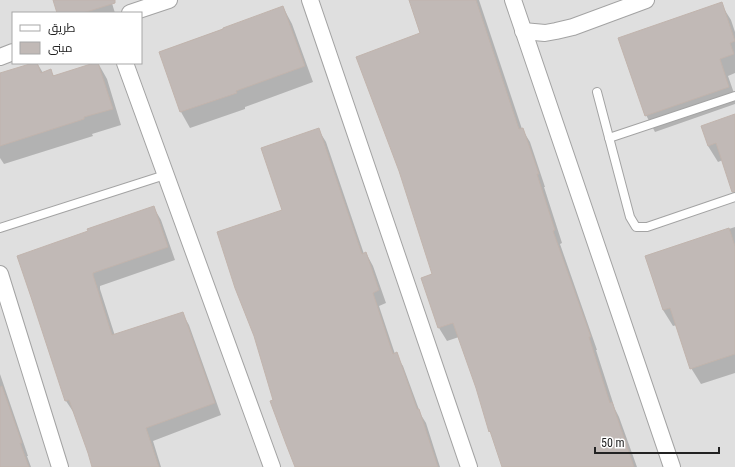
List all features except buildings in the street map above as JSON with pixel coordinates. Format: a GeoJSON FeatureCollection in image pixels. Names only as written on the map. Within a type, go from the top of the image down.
{"type":"FeatureCollection","features":[{"type":"Feature","properties":{"kind":"street"},"geometry":{"type":"LineString","coordinates":[[133,12],[169,0]]}},
{"type":"Feature","properties":{"kind":"street"},"geometry":{"type":"LineString","coordinates":[[310,0],[469,467]]}},
{"type":"Feature","properties":{"kind":"street"},"geometry":{"type":"LineString","coordinates":[[513,0],[672,467]]}},
{"type":"Feature","properties":{"kind":"street"},"geometry":{"type":"LineString","coordinates":[[523,31],[545,33],[556,31],[646,0]]}},
{"type":"Feature","properties":{"kind":"street"},"geometry":{"type":"LineString","coordinates":[[0,57],[12,52]]}},
{"type":"Feature","properties":{"kind":"street"},"geometry":{"type":"LineString","coordinates":[[125,64],[272,467]]}},
{"type":"Feature","properties":{"kind":"street"},"geometry":{"type":"LineString","coordinates":[[0,274],[60,467]]}},
{"type":"Feature","properties":{"kind":"lane"},"geometry":{"type":"LineString","coordinates":[[597,92],[630,218],[636,227],[647,227],[735,197]]}},
{"type":"Feature","properties":{"kind":"lane"},"geometry":{"type":"LineString","coordinates":[[609,138],[735,96]]}},
{"type":"Feature","properties":{"kind":"lane"},"geometry":{"type":"LineString","coordinates":[[0,228],[165,175]]}},
{"type":"Feature","properties":{"kind":"shaded area"},"geometry":{"type":"Polygon","coordinates":[[[0,0],[735,0],[735,467],[0,467],[0,0]]]}}]}
